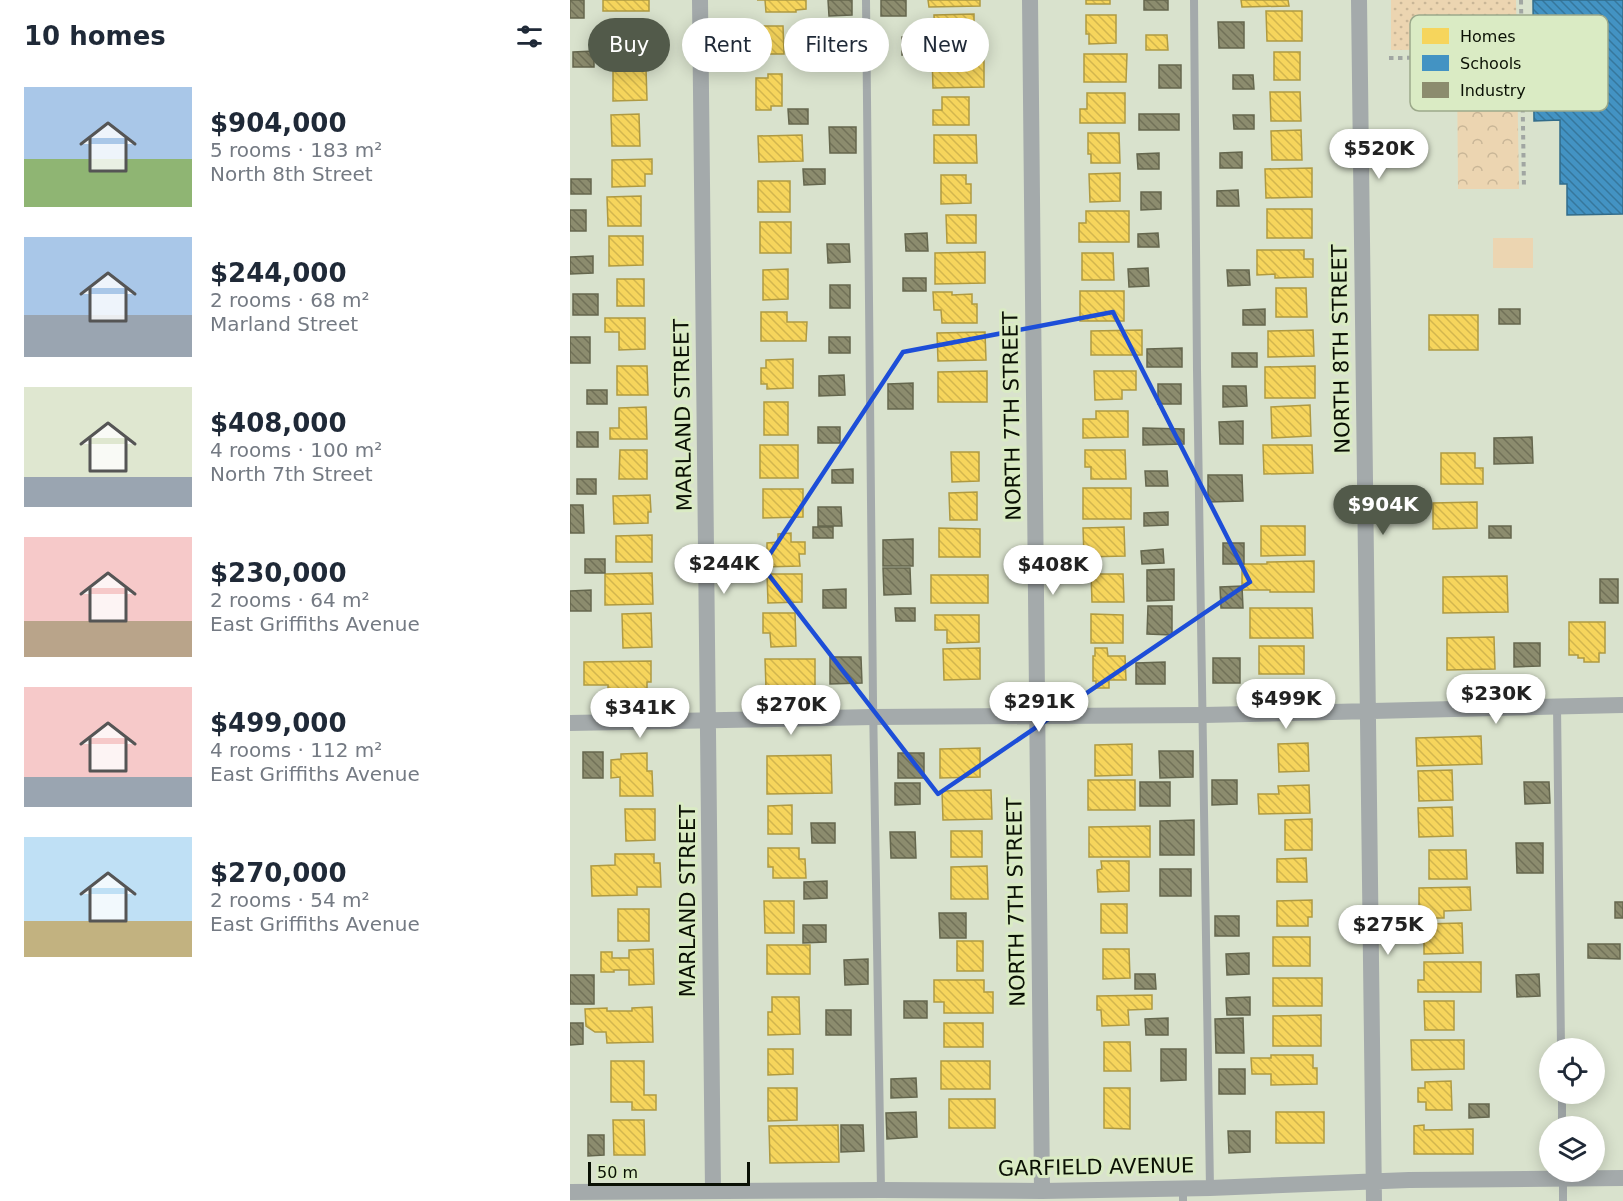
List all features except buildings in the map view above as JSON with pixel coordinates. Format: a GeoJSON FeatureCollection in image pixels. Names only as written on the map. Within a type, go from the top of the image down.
{"type":"FeatureCollection","features":[{"type":"Feature","properties":{"kind":"street","name":"MARLAND STREET"},"geometry":{"type":"LineString","coordinates":[[700,0],[713,1190]]}},
{"type":"Feature","properties":{"kind":"street","name":"NORTH 7TH STREET"},"geometry":{"type":"LineString","coordinates":[[1029,0],[1042,1191]]}},
{"type":"Feature","properties":{"kind":"street","name":"NORTH 8TH STREET"},"geometry":{"type":"LineString","coordinates":[[1359,0],[1374,1201]]}},
{"type":"Feature","properties":{"kind":"street"},"geometry":{"type":"LineString","coordinates":[[570,723],[873,717],[1204,715],[1623,705]]}},
{"type":"Feature","properties":{"kind":"street","name":"GARFIELD AVENUE"},"geometry":{"type":"LineString","coordinates":[[570,1192],[881,1190],[998,1196],[1042,1191],[1183,1195],[1210,1188],[1539,1176]]}},
{"type":"Feature","properties":{"kind":"street","name":"GARFIELD AVENUE"},"geometry":{"type":"LineString","coordinates":[[1605,1177],[1623,1178]]}},
{"type":"Feature","properties":{"kind":"lane"},"geometry":{"type":"LineString","coordinates":[[866,0],[873,717],[881,1190]]}},
{"type":"Feature","properties":{"kind":"lane"},"geometry":{"type":"LineString","coordinates":[[1194,0],[1197,370],[1210,1188]]}},
{"type":"Feature","properties":{"kind":"lane"},"geometry":{"type":"LineString","coordinates":[[1557,706],[1561,1038]]}},
{"type":"Feature","properties":{"kind":"lane"},"geometry":{"type":"LineString","coordinates":[[1563,1182],[1563,1201]]}},
{"type":"Feature","properties":{"kind":"path"},"geometry":{"type":"LineString","coordinates":[[1521,0],[1521,15]]}},
{"type":"Feature","properties":{"kind":"path"},"geometry":{"type":"LineString","coordinates":[[1389,58],[1410,58]]}},
{"type":"Feature","properties":{"kind":"path"},"geometry":{"type":"LineString","coordinates":[[1523,111],[1524,188]]}},
{"type":"Feature","properties":{"kind":"highlighted area"},"geometry":{"type":"Polygon","coordinates":[[[1113,312],[1250,582],[938,794],[762,566],[903,352],[1113,312]]]}},
{"type":"Feature","properties":{"kind":"green space"},"geometry":{"type":"Polygon","coordinates":[[[1391,0],[1516,0],[1516,15],[1410,15],[1410,50],[1391,50],[1391,0]]]}},
{"type":"Feature","properties":{"kind":"green space"},"geometry":{"type":"Polygon","coordinates":[[[1457,111],[1518,111],[1519,189],[1458,189],[1457,111]]]}},
{"type":"Feature","properties":{"kind":"green space"},"geometry":{"type":"Polygon","coordinates":[[[1493,238],[1533,238],[1533,268],[1493,268],[1493,238]]]}}]}
